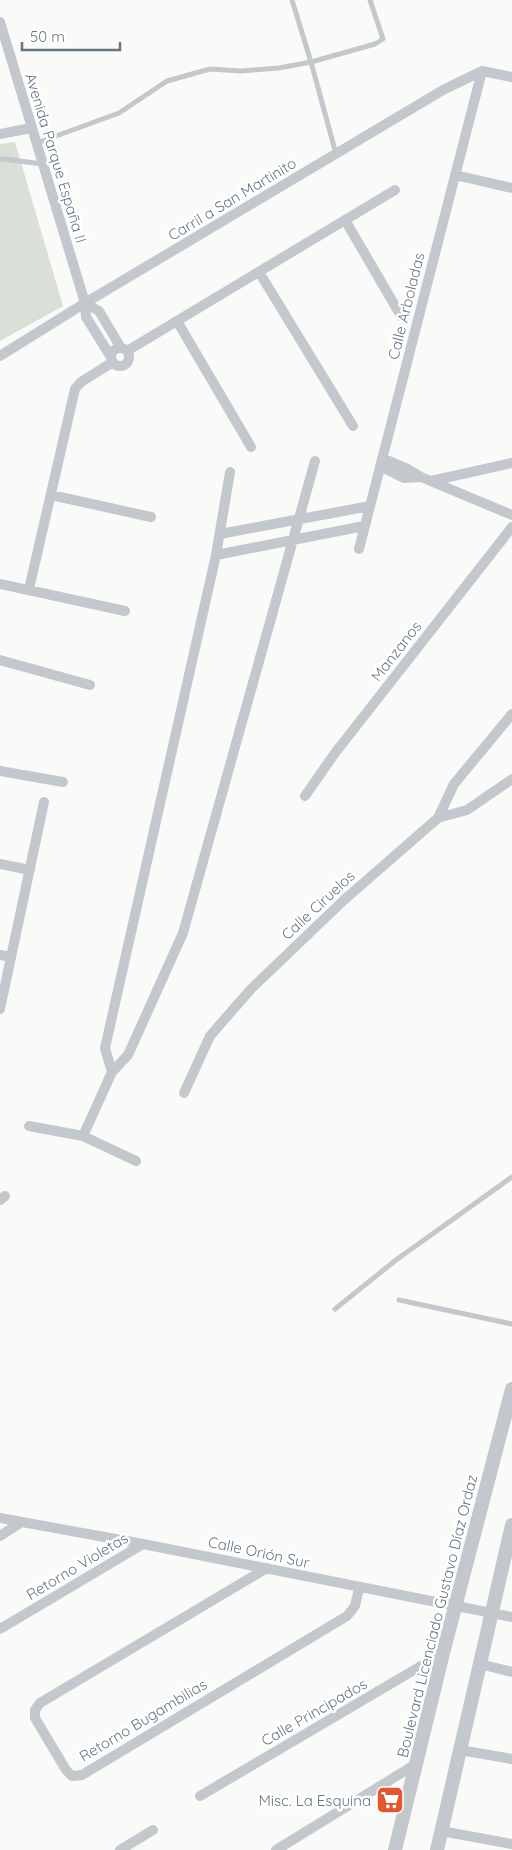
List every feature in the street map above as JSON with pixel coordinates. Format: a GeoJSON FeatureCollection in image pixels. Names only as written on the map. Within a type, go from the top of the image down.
{"type":"FeatureCollection","features":[{"type":"Feature","properties":{"kind":"street","name":"Avenida Parque España II"},"geometry":{"type":"LineString","coordinates":[[0,22],[85,304],[86,317],[112,360]]}},
{"type":"Feature","properties":{"kind":"street"},"geometry":{"type":"LineString","coordinates":[[482,71],[512,77]]}},
{"type":"Feature","properties":{"kind":"street","name":"Carril a San Martinito"},"geometry":{"type":"LineString","coordinates":[[0,356],[443,90],[482,71]]}},
{"type":"Feature","properties":{"kind":"street","name":"Calle Arboladas"},"geometry":{"type":"LineString","coordinates":[[358,549],[482,71]]}},
{"type":"Feature","properties":{"kind":"street"},"geometry":{"type":"LineString","coordinates":[[0,134],[31,128]]}},
{"type":"Feature","properties":{"kind":"street"},"geometry":{"type":"LineString","coordinates":[[455,175],[512,188]]}},
{"type":"Feature","properties":{"kind":"street"},"geometry":{"type":"LineString","coordinates":[[85,304],[100,311],[124,350],[128,360],[125,364],[116,365],[112,360],[112,352],[116,349],[124,350],[177,321],[395,190]]}},
{"type":"Feature","properties":{"kind":"street"},"geometry":{"type":"LineString","coordinates":[[345,220],[401,316]]}},
{"type":"Feature","properties":{"kind":"street"},"geometry":{"type":"LineString","coordinates":[[259,272],[353,426]]}},
{"type":"Feature","properties":{"kind":"street"},"geometry":{"type":"LineString","coordinates":[[177,321],[251,447]]}},
{"type":"Feature","properties":{"kind":"street"},"geometry":{"type":"LineString","coordinates":[[29,589],[75,389],[81,382],[112,360]]}},
{"type":"Feature","properties":{"kind":"street"},"geometry":{"type":"LineString","coordinates":[[83,1136],[112,1072],[128,1055],[183,933],[315,461]]}},
{"type":"Feature","properties":{"kind":"street"},"geometry":{"type":"LineString","coordinates":[[381,462],[406,468],[426,479],[512,515]]}},
{"type":"Feature","properties":{"kind":"street"},"geometry":{"type":"LineString","coordinates":[[426,479],[512,463]]}},
{"type":"Feature","properties":{"kind":"street"},"geometry":{"type":"LineString","coordinates":[[112,1072],[106,1048],[216,555],[230,472]]}},
{"type":"Feature","properties":{"kind":"street"},"geometry":{"type":"LineString","coordinates":[[51,495],[151,517]]}},
{"type":"Feature","properties":{"kind":"street"},"geometry":{"type":"LineString","coordinates":[[220,534],[370,506]]}},
{"type":"Feature","properties":{"kind":"street"},"geometry":{"type":"LineString","coordinates":[[216,555],[364,526]]}},
{"type":"Feature","properties":{"kind":"street","name":"Manzanos"},"geometry":{"type":"LineString","coordinates":[[306,796],[335,753],[512,527]]}},
{"type":"Feature","properties":{"kind":"street"},"geometry":{"type":"LineString","coordinates":[[0,584],[125,611]]}},
{"type":"Feature","properties":{"kind":"street"},"geometry":{"type":"LineString","coordinates":[[0,660],[90,685]]}},
{"type":"Feature","properties":{"kind":"street"},"geometry":{"type":"LineString","coordinates":[[438,818],[454,784],[512,714]]}},
{"type":"Feature","properties":{"kind":"street"},"geometry":{"type":"LineString","coordinates":[[0,771],[63,782]]}},
{"type":"Feature","properties":{"kind":"street","name":"Calle Ciruelos"},"geometry":{"type":"LineString","coordinates":[[184,1093],[210,1036],[251,989],[344,900],[438,818],[467,810],[512,779]]}},
{"type":"Feature","properties":{"kind":"street"},"geometry":{"type":"LineString","coordinates":[[0,1009],[44,802]]}},
{"type":"Feature","properties":{"kind":"street"},"geometry":{"type":"LineString","coordinates":[[0,864],[30,870]]}},
{"type":"Feature","properties":{"kind":"street"},"geometry":{"type":"LineString","coordinates":[[0,955],[11,957]]}},
{"type":"Feature","properties":{"kind":"street"},"geometry":{"type":"LineString","coordinates":[[29,1126],[83,1136],[136,1161]]}},
{"type":"Feature","properties":{"kind":"street","name":"Boulevard Licenciado Gustavo Díaz Ordaz"},"geometry":{"type":"LineString","coordinates":[[396,1850],[443,1653],[512,1389]]}},
{"type":"Feature","properties":{"kind":"street","name":"Calle Orión Sur"},"geometry":{"type":"LineString","coordinates":[[0,1518],[143,1544],[512,1617]]}},
{"type":"Feature","properties":{"kind":"street"},"geometry":{"type":"LineString","coordinates":[[0,1536],[20,1523]]}},
{"type":"Feature","properties":{"kind":"street"},"geometry":{"type":"LineString","coordinates":[[437,1850],[512,1525]]}},
{"type":"Feature","properties":{"kind":"street","name":"Retorno Violetas"},"geometry":{"type":"LineString","coordinates":[[0,1629],[143,1544]]}},
{"type":"Feature","properties":{"kind":"street","name":"Retorno Bugambilias"},"geometry":{"type":"LineString","coordinates":[[267,1568],[40,1703],[35,1710],[35,1718],[66,1770],[72,1776],[82,1775],[347,1616],[355,1606],[360,1588]]}},
{"type":"Feature","properties":{"kind":"street","name":"Calle Principados"},"geometry":{"type":"LineString","coordinates":[[200,1796],[443,1653]]}},
{"type":"Feature","properties":{"kind":"street"},"geometry":{"type":"LineString","coordinates":[[480,1664],[512,1672]]}},
{"type":"Feature","properties":{"kind":"street"},"geometry":{"type":"LineString","coordinates":[[460,1750],[512,1759]]}},
{"type":"Feature","properties":{"kind":"street"},"geometry":{"type":"LineString","coordinates":[[276,1850],[416,1764]]}},
{"type":"Feature","properties":{"kind":"street"},"geometry":{"type":"LineString","coordinates":[[120,1850],[153,1830]]}},
{"type":"Feature","properties":{"kind":"street"},"geometry":{"type":"LineString","coordinates":[[441,1831],[512,1844]]}},
{"type":"Feature","properties":{"kind":"lane"},"geometry":{"type":"LineString","coordinates":[[292,0],[336,154]]}},
{"type":"Feature","properties":{"kind":"lane"},"geometry":{"type":"LineString","coordinates":[[36,144],[119,113],[167,81],[210,69],[242,71],[279,68],[311,62],[375,44],[383,39],[370,0]]}},
{"type":"Feature","properties":{"kind":"lane"},"geometry":{"type":"LineString","coordinates":[[0,159],[42,164]]}},
{"type":"Feature","properties":{"kind":"lane"},"geometry":{"type":"LineString","coordinates":[[335,1309],[396,1260],[512,1177]]}},
{"type":"Feature","properties":{"kind":"lane"},"geometry":{"type":"LineString","coordinates":[[399,1300],[512,1324]]}},
{"type":"Feature","properties":{"kind":"shaded area"},"geometry":{"type":"Polygon","coordinates":[[[15,142],[63,306],[0,341],[0,144],[15,142]]]}},
{"type":"Feature","properties":{"kind":"place","name":"Misc. La Esquina"},"geometry":{"type":"Point","coordinates":[390,1800]}}]}
